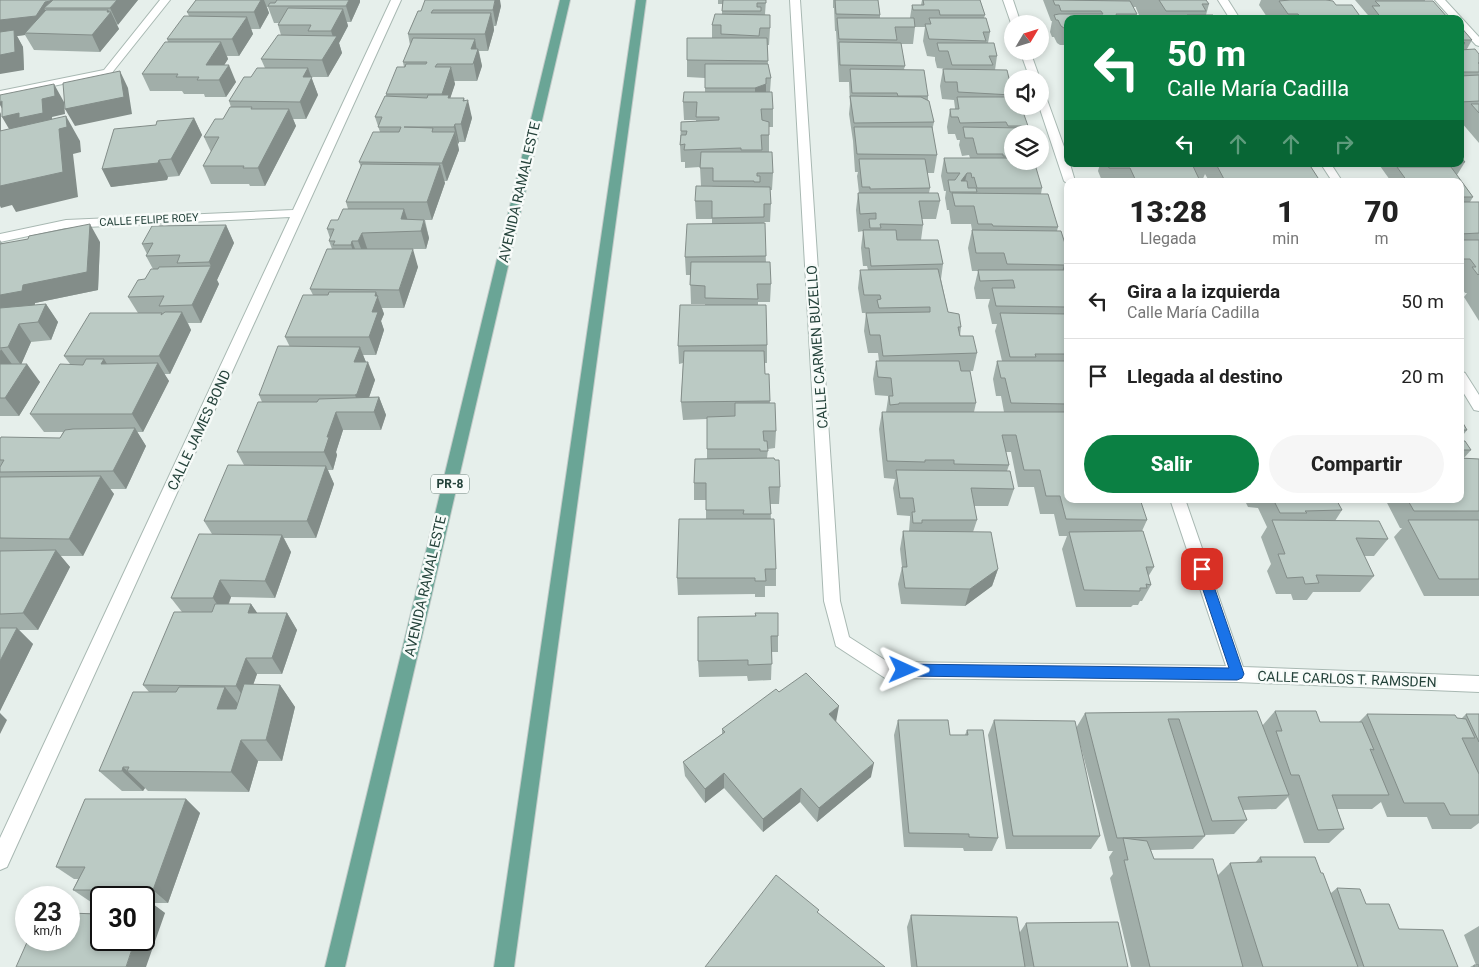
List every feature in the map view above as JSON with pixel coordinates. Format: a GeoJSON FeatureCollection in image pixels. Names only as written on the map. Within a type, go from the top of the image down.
{"type":"FeatureCollection","features":[{"type":"Feature","properties":{"kind":"main road","name":"AVENIDA RAMAL ESTE"},"geometry":{"type":"LineString","coordinates":[[335,967],[565,0]]}},
{"type":"Feature","properties":{"kind":"main road"},"geometry":{"type":"LineString","coordinates":[[504,967],[641,0]]}},
{"type":"Feature","properties":{"kind":"street"},"geometry":{"type":"LineString","coordinates":[[0,94],[107,72],[165,0]]}},
{"type":"Feature","properties":{"kind":"street","name":"CALLE JAMES BOND"},"geometry":{"type":"LineString","coordinates":[[0,860],[396,0]]}},
{"type":"Feature","properties":{"kind":"street","name":"CALLE CARMEN BUZELLO"},"geometry":{"type":"LineString","coordinates":[[795,0],[832,601],[842,642],[885,670]]}},
{"type":"Feature","properties":{"kind":"street"},"geometry":{"type":"LineString","coordinates":[[1008,0],[1013,15]]}},
{"type":"Feature","properties":{"kind":"street"},"geometry":{"type":"LineString","coordinates":[[1223,0],[1232,15]]}},
{"type":"Feature","properties":{"kind":"street"},"geometry":{"type":"LineString","coordinates":[[1440,0],[1453,15]]}},
{"type":"Feature","properties":{"kind":"street"},"geometry":{"type":"LineString","coordinates":[[1464,26],[1479,42]]}},
{"type":"Feature","properties":{"kind":"street"},"geometry":{"type":"LineString","coordinates":[[1047,115],[1064,164]]}},
{"type":"Feature","properties":{"kind":"street"},"geometry":{"type":"LineString","coordinates":[[1328,167],[1335,178]]}},
{"type":"Feature","properties":{"kind":"street","name":"CALLE FELIPE ROEY"},"geometry":{"type":"LineString","coordinates":[[0,238],[66,224],[299,213]]}},
{"type":"Feature","properties":{"kind":"street"},"geometry":{"type":"LineString","coordinates":[[1464,382],[1479,406]]}},
{"type":"Feature","properties":{"kind":"street"},"geometry":{"type":"LineString","coordinates":[[1179,503],[1237,674]]}},
{"type":"Feature","properties":{"kind":"street","name":"CALLE CARLOS T. RAMSDEN"},"geometry":{"type":"LineString","coordinates":[[885,670],[1237,674],[1479,684]]}},
{"type":"Feature","properties":{"kind":"building"},"geometry":{"type":"Polygon","coordinates":[[[0,0],[51,0],[45,2],[36,16],[0,20],[0,0]]]}},
{"type":"Feature","properties":{"kind":"building"},"geometry":{"type":"Polygon","coordinates":[[[53,0],[117,0],[110,8],[44,8],[53,0]]]}},
{"type":"Feature","properties":{"kind":"building"},"geometry":{"type":"Polygon","coordinates":[[[196,0],[261,0],[254,12],[187,12],[196,0]]]}},
{"type":"Feature","properties":{"kind":"building"},"geometry":{"type":"Polygon","coordinates":[[[277,0],[349,0],[346,6],[268,6],[277,0]]]}},
{"type":"Feature","properties":{"kind":"building"},"geometry":{"type":"Polygon","coordinates":[[[425,0],[495,0],[493,10],[433,10],[431,13],[491,13],[485,34],[408,34],[425,0]]]}},
{"type":"Feature","properties":{"kind":"building"},"geometry":{"type":"Polygon","coordinates":[[[723,0],[766,0],[766,3],[757,3],[757,7],[761,7],[761,11],[722,11],[723,0]]]}},
{"type":"Feature","properties":{"kind":"building"},"geometry":{"type":"Polygon","coordinates":[[[835,0],[878,0],[880,15],[836,14],[835,0]]]}},
{"type":"Feature","properties":{"kind":"building"},"geometry":{"type":"Polygon","coordinates":[[[923,0],[980,0],[985,15],[940,15],[939,10],[913,10],[912,5],[924,5],[923,0]]]}},
{"type":"Feature","properties":{"kind":"building"},"geometry":{"type":"Polygon","coordinates":[[[1053,0],[1130,1],[1137,14],[1064,15],[1064,28],[1054,15],[1103,14],[1101,11],[1061,11],[1059,5],[1055,5],[1053,0]]]}},
{"type":"Feature","properties":{"kind":"building"},"geometry":{"type":"Polygon","coordinates":[[[1159,0],[1206,0],[1209,4],[1202,4],[1206,11],[1166,11],[1159,0]]]}},
{"type":"Feature","properties":{"kind":"building"},"geometry":{"type":"Polygon","coordinates":[[[1279,1],[1333,1],[1336,5],[1352,5],[1359,15],[1288,14],[1279,1]]]}},
{"type":"Feature","properties":{"kind":"building"},"geometry":{"type":"Polygon","coordinates":[[[1375,1],[1433,1],[1445,15],[1379,15],[1372,6],[1380,6],[1375,1]]]}},
{"type":"Feature","properties":{"kind":"building"},"geometry":{"type":"Polygon","coordinates":[[[288,8],[343,9],[331,31],[308,31],[311,25],[278,25],[288,8]]]}},
{"type":"Feature","properties":{"kind":"building"},"geometry":{"type":"Polygon","coordinates":[[[46,10],[108,10],[107,12],[111,12],[92,35],[25,33],[46,10]]]}},
{"type":"Feature","properties":{"kind":"building"},"geometry":{"type":"Polygon","coordinates":[[[715,14],[770,15],[770,28],[760,28],[759,36],[721,34],[721,25],[712,25],[715,14]]]}},
{"type":"Feature","properties":{"kind":"building"},"geometry":{"type":"Polygon","coordinates":[[[184,16],[247,17],[232,39],[167,39],[184,16]]]}},
{"type":"Feature","properties":{"kind":"building"},"geometry":{"type":"Polygon","coordinates":[[[837,18],[914,18],[915,27],[895,27],[897,40],[839,39],[837,18]]]}},
{"type":"Feature","properties":{"kind":"building"},"geometry":{"type":"Polygon","coordinates":[[[929,18],[986,18],[990,32],[983,32],[986,41],[929,39],[925,24],[931,24],[929,18]]]}},
{"type":"Feature","properties":{"kind":"building"},"geometry":{"type":"Polygon","coordinates":[[[14,30],[15,52],[0,55],[0,32],[14,30]]]}},
{"type":"Feature","properties":{"kind":"building"},"geometry":{"type":"Polygon","coordinates":[[[1464,31],[1472,40],[1464,40],[1464,31]]]}},
{"type":"Feature","properties":{"kind":"building"},"geometry":{"type":"Polygon","coordinates":[[[278,35],[337,36],[322,60],[261,59],[278,35]]]}},
{"type":"Feature","properties":{"kind":"building"},"geometry":{"type":"Polygon","coordinates":[[[413,38],[475,39],[471,49],[478,49],[473,64],[437,64],[435,67],[451,67],[442,94],[386,94],[397,67],[405,67],[406,64],[426,64],[427,62],[403,62],[413,38]]]}},
{"type":"Feature","properties":{"kind":"building"},"geometry":{"type":"Polygon","coordinates":[[[687,38],[767,38],[768,61],[687,60],[687,38]]]}},
{"type":"Feature","properties":{"kind":"building"},"geometry":{"type":"Polygon","coordinates":[[[165,42],[221,42],[206,65],[229,65],[219,80],[197,80],[199,77],[176,77],[178,74],[142,74],[165,42]]]}},
{"type":"Feature","properties":{"kind":"building"},"geometry":{"type":"Polygon","coordinates":[[[839,42],[901,43],[905,66],[840,65],[839,42]]]}},
{"type":"Feature","properties":{"kind":"building"},"geometry":{"type":"Polygon","coordinates":[[[937,43],[994,43],[997,56],[989,56],[993,65],[952,65],[948,51],[939,51],[937,43]]]}},
{"type":"Feature","properties":{"kind":"building"},"geometry":{"type":"Polygon","coordinates":[[[1475,49],[1479,54],[1479,72],[1464,72],[1464,50],[1475,49]]]}},
{"type":"Feature","properties":{"kind":"building"},"geometry":{"type":"Polygon","coordinates":[[[705,64],[768,64],[771,78],[766,78],[766,84],[755,88],[705,88],[705,64]]]}},
{"type":"Feature","properties":{"kind":"building"},"geometry":{"type":"Polygon","coordinates":[[[257,68],[308,68],[303,77],[312,77],[300,102],[229,101],[244,77],[251,77],[257,68]]]}},
{"type":"Feature","properties":{"kind":"building"},"geometry":{"type":"Polygon","coordinates":[[[850,69],[924,70],[928,96],[898,96],[897,93],[852,93],[850,69]]]}},
{"type":"Feature","properties":{"kind":"building"},"geometry":{"type":"Polygon","coordinates":[[[943,69],[1007,70],[1004,70],[1004,95],[958,92],[957,82],[945,82],[943,69]]]}},
{"type":"Feature","properties":{"kind":"building"},"geometry":{"type":"Polygon","coordinates":[[[120,71],[124,97],[65,109],[63,83],[120,71]]]}},
{"type":"Feature","properties":{"kind":"building"},"geometry":{"type":"Polygon","coordinates":[[[1479,75],[1479,101],[1464,102],[1464,76],[1479,75]]]}},
{"type":"Feature","properties":{"kind":"building"},"geometry":{"type":"Polygon","coordinates":[[[54,84],[55,96],[42,99],[43,113],[19,118],[19,113],[2,117],[0,95],[54,84]]]}},
{"type":"Feature","properties":{"kind":"building"},"geometry":{"type":"Polygon","coordinates":[[[684,92],[772,92],[773,109],[761,109],[762,120],[769,122],[769,135],[761,135],[762,150],[741,150],[741,148],[684,150],[685,144],[680,145],[681,135],[686,135],[687,131],[681,131],[681,122],[719,120],[719,117],[696,117],[697,102],[683,102],[684,92]]]}},
{"type":"Feature","properties":{"kind":"building"},"geometry":{"type":"Polygon","coordinates":[[[428,95],[449,95],[448,98],[464,98],[463,101],[468,100],[461,124],[455,124],[454,127],[404,127],[433,128],[432,132],[455,132],[442,163],[359,162],[373,132],[399,132],[401,127],[378,127],[382,117],[375,117],[385,96],[427,98],[428,95]]]}},
{"type":"Feature","properties":{"kind":"building"},"geometry":{"type":"Polygon","coordinates":[[[850,96],[921,97],[929,101],[934,122],[854,123],[850,96]]]}},
{"type":"Feature","properties":{"kind":"building"},"geometry":{"type":"Polygon","coordinates":[[[957,97],[1004,97],[1004,115],[1024,115],[1028,125],[1008,125],[1006,122],[960,123],[958,117],[951,117],[950,109],[959,109],[957,97]]]}},
{"type":"Feature","properties":{"kind":"building"},"geometry":{"type":"Polygon","coordinates":[[[1471,104],[1479,104],[1479,113],[1471,104]]]}},
{"type":"Feature","properties":{"kind":"building"},"geometry":{"type":"Polygon","coordinates":[[[230,107],[289,109],[258,168],[203,166],[219,137],[204,137],[215,119],[223,119],[230,107]]]}},
{"type":"Feature","properties":{"kind":"building"},"geometry":{"type":"Polygon","coordinates":[[[66,116],[67,127],[59,129],[63,172],[0,186],[0,131],[66,116]]]}},
{"type":"Feature","properties":{"kind":"building"},"geometry":{"type":"Polygon","coordinates":[[[194,118],[171,159],[159,160],[158,163],[102,169],[114,129],[156,125],[157,121],[194,118]]]}},
{"type":"Feature","properties":{"kind":"building"},"geometry":{"type":"Polygon","coordinates":[[[854,127],[932,127],[937,155],[857,154],[854,127]]]}},
{"type":"Feature","properties":{"kind":"building"},"geometry":{"type":"Polygon","coordinates":[[[963,127],[1004,128],[1004,156],[1003,154],[977,154],[973,138],[965,138],[963,127]]]}},
{"type":"Feature","properties":{"kind":"building"},"geometry":{"type":"Polygon","coordinates":[[[701,152],[772,152],[773,173],[757,173],[757,176],[760,176],[760,182],[713,181],[713,168],[700,168],[701,152]]]}},
{"type":"Feature","properties":{"kind":"building"},"geometry":{"type":"Polygon","coordinates":[[[944,158],[1004,158],[1004,170],[1037,170],[1042,188],[977,188],[974,177],[972,178],[971,173],[967,173],[961,181],[967,181],[968,188],[976,188],[977,192],[950,192],[948,180],[955,180],[960,173],[947,173],[944,158]]]}},
{"type":"Feature","properties":{"kind":"building"},"geometry":{"type":"Polygon","coordinates":[[[859,159],[925,159],[930,188],[870,189],[870,187],[862,187],[859,159]]]}},
{"type":"Feature","properties":{"kind":"building"},"geometry":{"type":"Polygon","coordinates":[[[362,164],[440,165],[427,202],[346,202],[362,164]]]}},
{"type":"Feature","properties":{"kind":"building"},"geometry":{"type":"Polygon","coordinates":[[[1193,167],[1199,178],[1135,178],[1130,168],[1109,168],[1193,167]]]}},
{"type":"Feature","properties":{"kind":"building"},"geometry":{"type":"Polygon","coordinates":[[[1218,167],[1311,167],[1318,178],[1223,178],[1218,167]]]}},
{"type":"Feature","properties":{"kind":"building"},"geometry":{"type":"Polygon","coordinates":[[[1397,167],[1451,167],[1459,178],[1405,178],[1397,167]]]}},
{"type":"Feature","properties":{"kind":"building"},"geometry":{"type":"Polygon","coordinates":[[[1464,185],[1473,197],[1464,197],[1464,185]]]}},
{"type":"Feature","properties":{"kind":"building"},"geometry":{"type":"Polygon","coordinates":[[[696,186],[770,187],[771,204],[764,204],[764,217],[712,218],[712,201],[695,201],[696,186]]]}},
{"type":"Feature","properties":{"kind":"building"},"geometry":{"type":"Polygon","coordinates":[[[858,193],[938,193],[940,201],[919,201],[923,225],[880,224],[881,228],[870,228],[869,219],[876,219],[876,213],[860,214],[858,193]]]}},
{"type":"Feature","properties":{"kind":"building"},"geometry":{"type":"Polygon","coordinates":[[[952,193],[1048,194],[1058,227],[978,224],[974,206],[955,206],[952,193]]]}},
{"type":"Feature","properties":{"kind":"building"},"geometry":{"type":"Polygon","coordinates":[[[1464,202],[1479,202],[1479,233],[1464,234],[1464,202]]]}},
{"type":"Feature","properties":{"kind":"building"},"geometry":{"type":"Polygon","coordinates":[[[343,209],[404,209],[401,219],[424,220],[421,231],[362,233],[358,241],[352,241],[351,245],[333,245],[335,241],[329,241],[334,229],[327,229],[331,220],[338,220],[343,209]]]}},
{"type":"Feature","properties":{"kind":"building"},"geometry":{"type":"Polygon","coordinates":[[[765,223],[766,256],[685,257],[687,224],[765,223]]]}},
{"type":"Feature","properties":{"kind":"building"},"geometry":{"type":"Polygon","coordinates":[[[90,224],[87,272],[23,285],[22,291],[0,295],[0,244],[28,239],[29,236],[90,224]]]}},
{"type":"Feature","properties":{"kind":"building"},"geometry":{"type":"Polygon","coordinates":[[[226,225],[209,262],[177,263],[180,255],[146,256],[153,243],[142,244],[152,226],[226,225]]]}},
{"type":"Feature","properties":{"kind":"building"},"geometry":{"type":"Polygon","coordinates":[[[863,230],[896,230],[897,240],[938,240],[943,264],[871,266],[869,248],[865,248],[863,230]]]}},
{"type":"Feature","properties":{"kind":"building"},"geometry":{"type":"Polygon","coordinates":[[[972,230],[1061,231],[1064,240],[1064,265],[1007,264],[1004,253],[976,253],[972,230]]]}},
{"type":"Feature","properties":{"kind":"building"},"geometry":{"type":"Polygon","coordinates":[[[1464,240],[1479,240],[1478,275],[1472,267],[1476,267],[1470,259],[1464,259],[1464,240]]]}},
{"type":"Feature","properties":{"kind":"building"},"geometry":{"type":"Polygon","coordinates":[[[327,249],[413,249],[399,290],[310,289],[327,249]]]}},
{"type":"Feature","properties":{"kind":"building"},"geometry":{"type":"Polygon","coordinates":[[[691,262],[770,262],[771,284],[757,284],[758,299],[705,298],[705,286],[690,285],[691,262]]]}},
{"type":"Feature","properties":{"kind":"building"},"geometry":{"type":"Polygon","coordinates":[[[211,266],[192,305],[159,306],[164,296],[128,297],[138,280],[145,279],[151,269],[158,269],[159,267],[211,266]]]}},
{"type":"Feature","properties":{"kind":"building"},"geometry":{"type":"Polygon","coordinates":[[[938,269],[948,312],[959,314],[961,327],[958,327],[960,336],[973,336],[977,353],[883,356],[880,335],[870,335],[866,313],[930,312],[930,307],[879,308],[877,300],[881,299],[880,295],[864,295],[860,270],[938,269]]]}},
{"type":"Feature","properties":{"kind":"building"},"geometry":{"type":"Polygon","coordinates":[[[978,270],[1064,270],[1064,307],[996,306],[992,288],[1015,288],[1013,280],[980,281],[978,270]]]}},
{"type":"Feature","properties":{"kind":"building"},"geometry":{"type":"Polygon","coordinates":[[[329,292],[376,292],[375,296],[378,296],[372,312],[378,312],[369,337],[285,337],[303,295],[328,295],[329,292]]]}},
{"type":"Feature","properties":{"kind":"building"},"geometry":{"type":"Polygon","coordinates":[[[46,304],[38,322],[19,324],[8,347],[0,348],[0,308],[46,304]]]}},
{"type":"Feature","properties":{"kind":"building"},"geometry":{"type":"Polygon","coordinates":[[[680,305],[766,305],[767,345],[678,346],[680,305]]]}},
{"type":"Feature","properties":{"kind":"building"},"geometry":{"type":"Polygon","coordinates":[[[165,312],[182,312],[159,356],[64,356],[90,313],[162,313],[161,315],[165,312]]]}},
{"type":"Feature","properties":{"kind":"building"},"geometry":{"type":"Polygon","coordinates":[[[1000,313],[1064,314],[1064,354],[1035,354],[1036,357],[1010,357],[1000,313]]]}},
{"type":"Feature","properties":{"kind":"building"},"geometry":{"type":"Polygon","coordinates":[[[278,346],[360,347],[354,362],[368,362],[357,394],[259,395],[278,346]]]}},
{"type":"Feature","properties":{"kind":"building"},"geometry":{"type":"Polygon","coordinates":[[[684,351],[764,351],[765,374],[769,374],[770,401],[681,402],[684,351]]]}},
{"type":"Feature","properties":{"kind":"building"},"geometry":{"type":"Polygon","coordinates":[[[86,359],[104,359],[101,364],[158,363],[132,414],[30,414],[60,364],[83,365],[86,359]]]}},
{"type":"Feature","properties":{"kind":"building"},"geometry":{"type":"Polygon","coordinates":[[[876,361],[959,361],[961,371],[970,371],[976,403],[899,403],[890,405],[889,396],[893,396],[891,378],[878,377],[876,361]]]}},
{"type":"Feature","properties":{"kind":"building"},"geometry":{"type":"Polygon","coordinates":[[[997,361],[1064,361],[1064,404],[1011,403],[1005,378],[1001,378],[997,361]]]}},
{"type":"Feature","properties":{"kind":"building"},"geometry":{"type":"Polygon","coordinates":[[[0,364],[27,364],[5,398],[0,398],[0,364]]]}},
{"type":"Feature","properties":{"kind":"building"},"geometry":{"type":"Polygon","coordinates":[[[379,397],[374,412],[336,412],[324,452],[237,452],[258,402],[317,402],[319,399],[379,397]]]}},
{"type":"Feature","properties":{"kind":"building"},"geometry":{"type":"Polygon","coordinates":[[[735,403],[775,403],[776,431],[763,431],[768,451],[760,451],[760,449],[707,449],[707,417],[735,416],[735,403]]]}},
{"type":"Feature","properties":{"kind":"building"},"geometry":{"type":"Polygon","coordinates":[[[882,412],[1064,412],[1064,503],[1141,503],[1147,520],[1066,519],[1060,496],[1046,496],[1040,470],[1024,470],[1016,435],[1002,435],[1009,465],[954,464],[954,460],[925,460],[925,462],[887,461],[882,412]]]}},
{"type":"Feature","properties":{"kind":"building"},"geometry":{"type":"Polygon","coordinates":[[[135,428],[113,471],[0,472],[0,467],[4,460],[0,460],[1,437],[60,438],[65,430],[135,428]]]}},
{"type":"Feature","properties":{"kind":"building"},"geometry":{"type":"Polygon","coordinates":[[[1464,441],[1465,441],[1471,450],[1464,450],[1464,441]]]}},
{"type":"Feature","properties":{"kind":"building"},"geometry":{"type":"Polygon","coordinates":[[[774,458],[779,460],[780,487],[769,487],[771,514],[743,514],[744,510],[706,510],[706,483],[694,483],[695,459],[774,458]]]}},
{"type":"Feature","properties":{"kind":"building"},"geometry":{"type":"Polygon","coordinates":[[[1464,458],[1479,459],[1479,511],[1414,511],[1409,503],[1464,503],[1464,458]]]}},
{"type":"Feature","properties":{"kind":"building"},"geometry":{"type":"Polygon","coordinates":[[[228,465],[326,466],[307,521],[204,521],[228,465]]]}},
{"type":"Feature","properties":{"kind":"building"},"geometry":{"type":"Polygon","coordinates":[[[896,470],[1010,471],[1014,489],[971,488],[977,520],[922,520],[922,523],[913,523],[912,512],[915,512],[913,498],[900,498],[896,470]]]}},
{"type":"Feature","properties":{"kind":"building"},"geometry":{"type":"Polygon","coordinates":[[[101,476],[69,539],[0,538],[0,477],[101,476]]]}},
{"type":"Feature","properties":{"kind":"building"},"geometry":{"type":"Polygon","coordinates":[[[1275,503],[1338,503],[1342,510],[1305,511],[1307,513],[1280,513],[1275,503]]]}},
{"type":"Feature","properties":{"kind":"building"},"geometry":{"type":"Polygon","coordinates":[[[679,519],[774,519],[776,569],[765,569],[766,581],[755,581],[755,578],[677,578],[679,519]]]}},
{"type":"Feature","properties":{"kind":"building"},"geometry":{"type":"Polygon","coordinates":[[[1272,520],[1379,521],[1388,539],[1356,538],[1374,576],[1316,575],[1319,583],[1305,584],[1303,577],[1287,578],[1278,554],[1285,554],[1272,520]]]}},
{"type":"Feature","properties":{"kind":"building"},"geometry":{"type":"Polygon","coordinates":[[[1408,520],[1479,520],[1479,579],[1439,579],[1408,520]]]}},
{"type":"Feature","properties":{"kind":"building"},"geometry":{"type":"Polygon","coordinates":[[[903,531],[991,532],[998,569],[970,589],[905,588],[902,567],[907,567],[903,531]]]}},
{"type":"Feature","properties":{"kind":"building"},"geometry":{"type":"Polygon","coordinates":[[[1143,531],[1154,567],[1146,567],[1151,585],[1146,584],[1147,588],[1140,588],[1140,591],[1084,590],[1069,532],[1143,531]]]}},
{"type":"Feature","properties":{"kind":"building"},"geometry":{"type":"Polygon","coordinates":[[[199,534],[282,535],[265,581],[220,580],[213,598],[171,598],[199,534]]]}},
{"type":"Feature","properties":{"kind":"building"},"geometry":{"type":"Polygon","coordinates":[[[56,550],[23,613],[0,614],[0,551],[56,550]]]}},
{"type":"Feature","properties":{"kind":"building"},"geometry":{"type":"Polygon","coordinates":[[[215,604],[251,604],[248,613],[287,613],[272,658],[246,658],[236,686],[143,685],[174,612],[212,612],[215,604]]]}},
{"type":"Feature","properties":{"kind":"building"},"geometry":{"type":"Polygon","coordinates":[[[755,613],[778,613],[778,636],[771,636],[772,664],[748,665],[748,660],[698,661],[698,617],[756,616],[755,613]]]}},
{"type":"Feature","properties":{"kind":"building"},"geometry":{"type":"Polygon","coordinates":[[[0,628],[17,628],[0,661],[0,628]]]}},
{"type":"Feature","properties":{"kind":"building"},"geometry":{"type":"Polygon","coordinates":[[[806,673],[839,706],[829,714],[874,763],[819,808],[801,788],[763,819],[724,773],[705,789],[683,762],[725,732],[722,729],[776,689],[779,692],[806,673]]]}},
{"type":"Feature","properties":{"kind":"building"},"geometry":{"type":"Polygon","coordinates":[[[244,684],[280,685],[266,740],[241,740],[231,772],[127,771],[129,767],[123,767],[122,771],[99,771],[133,692],[176,692],[179,687],[225,687],[217,709],[236,709],[244,684]]]}},
{"type":"Feature","properties":{"kind":"building"},"geometry":{"type":"Polygon","coordinates":[[[1257,711],[1289,795],[1238,797],[1247,820],[1212,821],[1179,719],[1168,719],[1205,836],[1117,838],[1085,713],[1257,711]]]}},
{"type":"Feature","properties":{"kind":"building"},"geometry":{"type":"Polygon","coordinates":[[[1275,711],[1316,711],[1320,722],[1362,722],[1374,750],[1370,749],[1389,795],[1332,795],[1344,829],[1318,830],[1299,775],[1291,775],[1276,731],[1282,731],[1275,711]]]}},
{"type":"Feature","properties":{"kind":"building"},"geometry":{"type":"Polygon","coordinates":[[[1367,714],[1455,715],[1457,718],[1466,719],[1475,738],[1462,738],[1479,774],[1479,815],[1450,815],[1444,803],[1404,803],[1367,714]]]}},
{"type":"Feature","properties":{"kind":"building"},"geometry":{"type":"Polygon","coordinates":[[[1466,714],[1479,714],[1479,742],[1466,714]]]}},
{"type":"Feature","properties":{"kind":"building"},"geometry":{"type":"Polygon","coordinates":[[[898,720],[948,720],[950,735],[968,735],[967,730],[983,730],[998,838],[969,837],[969,834],[909,833],[898,720]]]}},
{"type":"Feature","properties":{"kind":"building"},"geometry":{"type":"Polygon","coordinates":[[[994,720],[1075,721],[1100,836],[1013,836],[994,720]]]}},
{"type":"Feature","properties":{"kind":"building"},"geometry":{"type":"Polygon","coordinates":[[[85,799],[186,799],[154,886],[90,886],[90,890],[80,890],[80,886],[75,886],[85,867],[56,867],[85,799]]]}},
{"type":"Feature","properties":{"kind":"building"},"geometry":{"type":"Polygon","coordinates":[[[1123,838],[1147,841],[1154,859],[1213,859],[1243,967],[1150,967],[1124,860],[1128,860],[1123,838]]]}},
{"type":"Feature","properties":{"kind":"building"},"geometry":{"type":"Polygon","coordinates":[[[1260,857],[1315,857],[1321,873],[1323,873],[1358,967],[1263,967],[1230,863],[1262,862],[1260,857]]]}},
{"type":"Feature","properties":{"kind":"building"},"geometry":{"type":"Polygon","coordinates":[[[776,875],[819,910],[817,912],[885,967],[705,967],[776,875]]]}},
{"type":"Feature","properties":{"kind":"building"},"geometry":{"type":"Polygon","coordinates":[[[1337,888],[1360,889],[1366,904],[1389,904],[1399,929],[1443,930],[1458,967],[1364,967],[1337,888]]]}},
{"type":"Feature","properties":{"kind":"building"},"geometry":{"type":"Polygon","coordinates":[[[80,913],[90,914],[90,951],[131,951],[126,967],[16,967],[23,951],[80,951],[80,913]]]}},
{"type":"Feature","properties":{"kind":"building"},"geometry":{"type":"Polygon","coordinates":[[[911,915],[1017,917],[1025,967],[917,967],[911,915]]]}},
{"type":"Feature","properties":{"kind":"building"},"geometry":{"type":"Polygon","coordinates":[[[1118,922],[1128,967],[1034,967],[1026,923],[1118,922]]]}},
{"type":"Feature","properties":{"kind":"route"},"geometry":{"type":"LineString","coordinates":[[904,670],[1237,674],[1202,569]]}}]}
